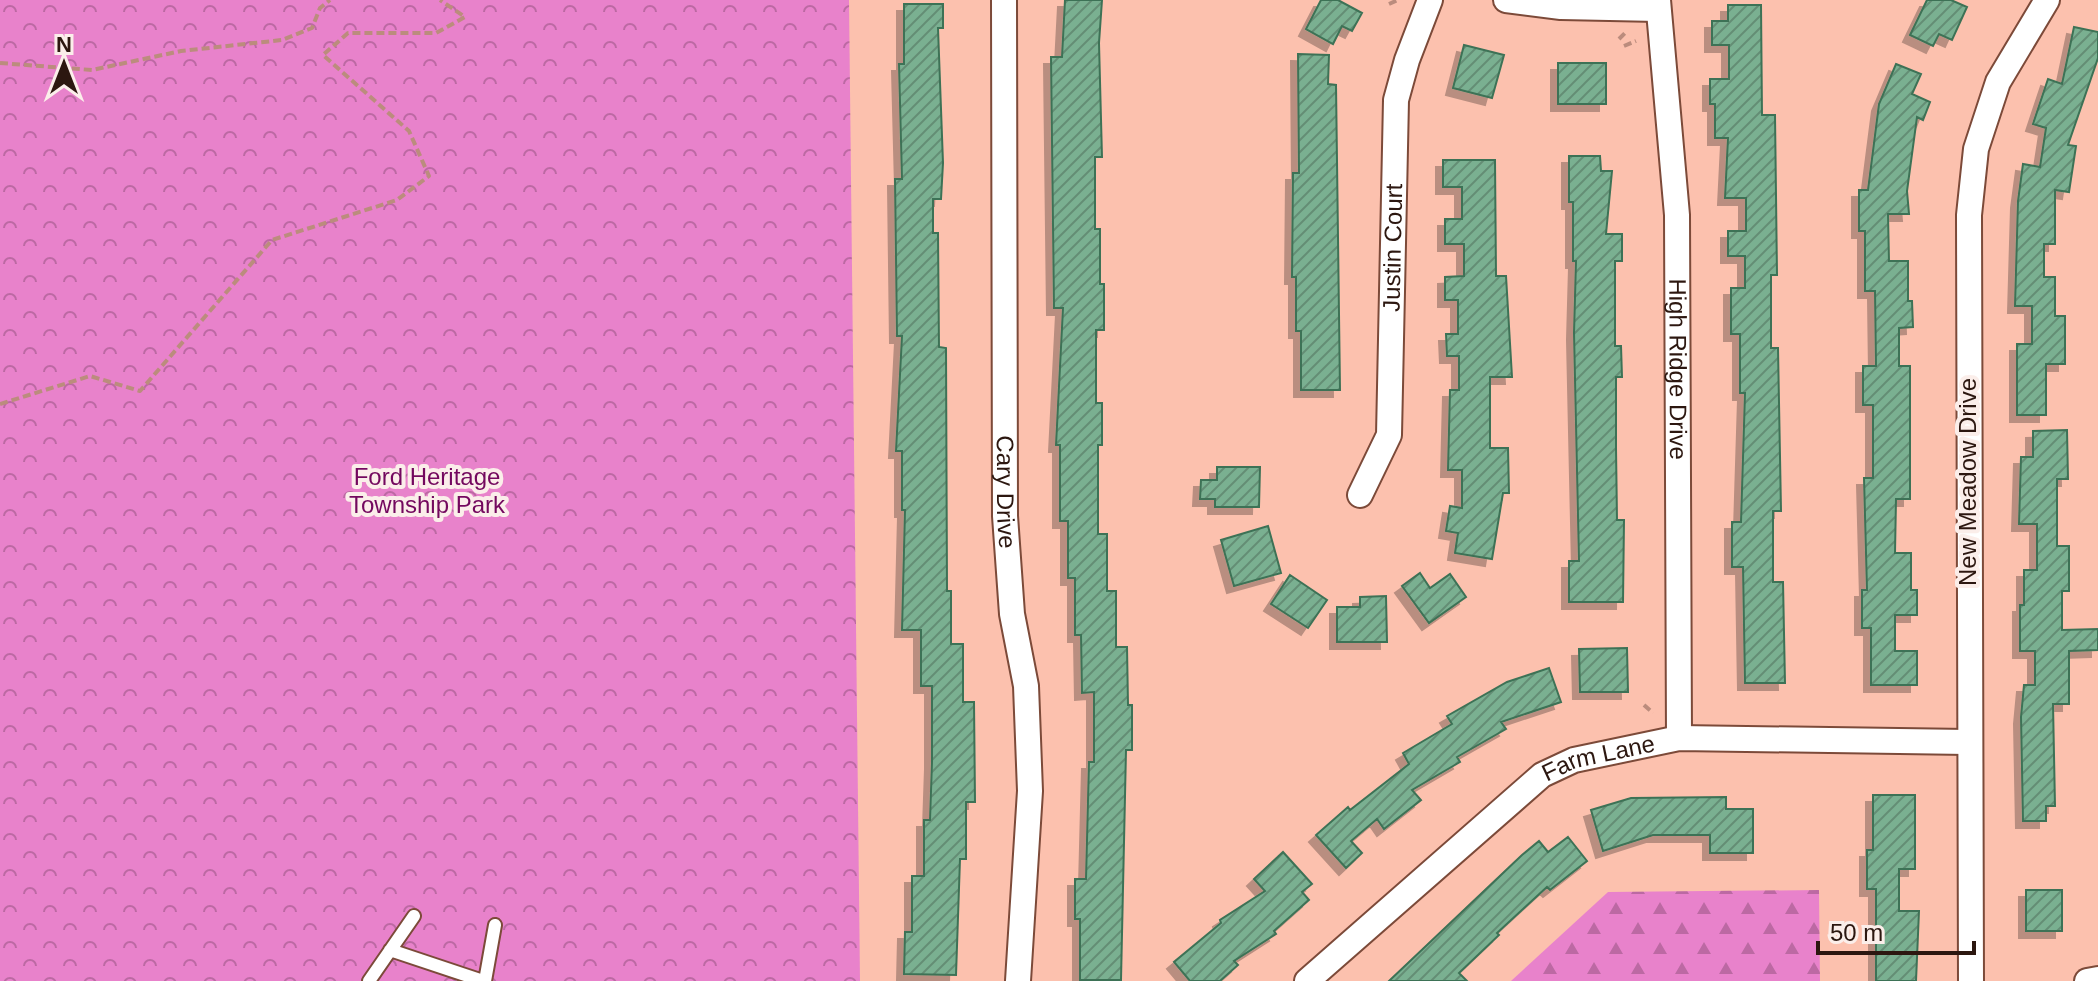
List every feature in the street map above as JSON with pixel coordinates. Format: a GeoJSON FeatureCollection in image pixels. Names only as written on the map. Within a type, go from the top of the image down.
{"type":"FeatureCollection","features":[{"type":"Feature","properties":{"kind":"street","name":"Cary Drive"},"geometry":{"type":"LineString","coordinates":[[1004,0],[1005,516],[1012,614],[1026,686],[1030,791],[1018,981]]}},
{"type":"Feature","properties":{"kind":"street","name":"Justin Court"},"geometry":{"type":"LineString","coordinates":[[1360,495],[1389,435],[1396,100],[1407,60],[1430,0]]}},
{"type":"Feature","properties":{"kind":"street"},"geometry":{"type":"LineString","coordinates":[[1506,0],[1561,7],[1658,4]]}},
{"type":"Feature","properties":{"kind":"street","name":"New Meadow Drive"},"geometry":{"type":"LineString","coordinates":[[1971,981],[1969,215],[1976,149],[1998,82],[2047,0]]}},
{"type":"Feature","properties":{"kind":"street","name":"High Ridge Drive"},"geometry":{"type":"LineString","coordinates":[[1658,4],[1677,215],[1679,738]]}},
{"type":"Feature","properties":{"kind":"street","name":"Farm Lane"},"geometry":{"type":"LineString","coordinates":[[1307,981],[1542,775],[1574,760],[1679,738],[1968,742]]}},
{"type":"Feature","properties":{"kind":"street"},"geometry":{"type":"LineString","coordinates":[[2087,981],[2098,979]]}},
{"type":"Feature","properties":{"kind":"lane"},"geometry":{"type":"LineString","coordinates":[[369,981],[414,916]]}},
{"type":"Feature","properties":{"kind":"lane"},"geometry":{"type":"LineString","coordinates":[[390,950],[484,981],[495,925]]}},
{"type":"Feature","properties":{"kind":"path"},"geometry":{"type":"LineString","coordinates":[[0,63],[92,70],[181,51],[282,40],[312,28],[320,8],[330,0]]}},
{"type":"Feature","properties":{"kind":"path"},"geometry":{"type":"LineString","coordinates":[[0,404],[90,376],[140,391],[272,240],[397,200],[429,176],[409,131],[323,55],[348,33],[436,33],[465,17],[440,0]]}},
{"type":"Feature","properties":{"kind":"path"},"geometry":{"type":"LineString","coordinates":[[1389,4],[1398,0]]}},
{"type":"Feature","properties":{"kind":"path"},"geometry":{"type":"LineString","coordinates":[[1619,39],[1627,31]]}},
{"type":"Feature","properties":{"kind":"path"},"geometry":{"type":"LineString","coordinates":[[1624,46],[1636,41]]}},
{"type":"Feature","properties":{"kind":"path"},"geometry":{"type":"LineString","coordinates":[[1644,705],[1653,713]]}},
{"type":"Feature","properties":{"kind":"green space","name":"Ford Heritage Township Park"},"geometry":{"type":"Polygon","coordinates":[[[0,0],[849,0],[860,981],[0,981],[0,0]]]}},
{"type":"Feature","properties":{"kind":"green space"},"geometry":{"type":"Polygon","coordinates":[[[1819,890],[1820,981],[1511,981],[1608,892],[1819,890]]]}},
{"type":"Feature","properties":{"kind":"building"},"geometry":{"type":"Polygon","coordinates":[[[1065,0],[1102,0],[1099,43],[1102,157],[1095,157],[1095,229],[1100,229],[1100,284],[1104,284],[1104,330],[1096,330],[1096,403],[1102,403],[1102,445],[1098,445],[1098,534],[1107,534],[1107,591],[1116,591],[1116,647],[1127,647],[1128,705],[1132,705],[1132,750],[1126,750],[1121,980],[1080,980],[1080,919],[1075,919],[1075,879],[1086,879],[1089,762],[1094,762],[1094,692],[1082,693],[1081,635],[1075,635],[1075,578],[1068,578],[1068,521],[1060,521],[1060,445],[1056,445],[1063,308],[1054,308],[1051,57],[1062,57],[1065,0]]]}},
{"type":"Feature","properties":{"kind":"building"},"geometry":{"type":"Polygon","coordinates":[[[1321,0],[1338,0],[1362,13],[1352,31],[1342,26],[1333,44],[1306,29],[1321,0]]]}},
{"type":"Feature","properties":{"kind":"building"},"geometry":{"type":"Polygon","coordinates":[[[1927,0],[1951,0],[1967,7],[1952,40],[1939,34],[1933,46],[1910,35],[1927,0]]]}},
{"type":"Feature","properties":{"kind":"building"},"geometry":{"type":"Polygon","coordinates":[[[904,4],[943,4],[943,28],[938,28],[943,163],[941,199],[933,199],[933,233],[938,233],[939,347],[946,348],[947,591],[951,591],[951,644],[963,644],[963,702],[974,702],[975,802],[966,802],[966,859],[960,859],[956,975],[904,974],[905,932],[912,932],[912,876],[924,876],[924,820],[930,820],[932,686],[921,686],[921,630],[902,630],[905,510],[902,510],[902,451],[896,451],[902,336],[897,336],[895,179],[902,179],[899,64],[904,64],[904,4]]]}},
{"type":"Feature","properties":{"kind":"building"},"geometry":{"type":"Polygon","coordinates":[[[1728,5],[1761,5],[1762,115],[1775,115],[1777,275],[1771,275],[1771,348],[1778,348],[1781,511],[1773,511],[1773,582],[1783,582],[1785,683],[1745,683],[1743,567],[1732,567],[1732,522],[1741,522],[1745,393],[1740,393],[1740,334],[1731,334],[1731,288],[1745,288],[1745,256],[1728,256],[1728,231],[1746,231],[1746,198],[1725,198],[1728,138],[1715,138],[1715,104],[1710,104],[1710,79],[1729,79],[1729,45],[1712,45],[1712,21],[1728,21],[1728,5]]]}},
{"type":"Feature","properties":{"kind":"building"},"geometry":{"type":"Polygon","coordinates":[[[2074,27],[2098,32],[2098,58],[2068,145],[2076,146],[2069,192],[2055,190],[2055,244],[2044,244],[2044,277],[2055,277],[2055,316],[2065,316],[2065,364],[2046,364],[2046,415],[2017,415],[2017,344],[2032,344],[2032,306],[2015,306],[2018,201],[2023,164],[2040,167],[2046,128],[2033,124],[2048,79],[2062,84],[2074,27]]]}},
{"type":"Feature","properties":{"kind":"building"},"geometry":{"type":"Polygon","coordinates":[[[1464,45],[1504,55],[1492,98],[1453,88],[1464,45]]]}},
{"type":"Feature","properties":{"kind":"building"},"geometry":{"type":"Polygon","coordinates":[[[1298,54],[1329,55],[1328,84],[1336,85],[1340,390],[1301,390],[1301,331],[1296,331],[1296,277],[1292,277],[1293,173],[1299,173],[1298,54]]]}},
{"type":"Feature","properties":{"kind":"building"},"geometry":{"type":"Polygon","coordinates":[[[1558,63],[1606,63],[1606,104],[1558,104],[1558,63]]]}},
{"type":"Feature","properties":{"kind":"building"},"geometry":{"type":"Polygon","coordinates":[[[1896,64],[1921,74],[1912,94],[1930,102],[1923,120],[1917,117],[1907,191],[1909,214],[1888,214],[1889,261],[1908,261],[1908,301],[1912,301],[1913,327],[1899,328],[1899,366],[1910,366],[1910,499],[1896,499],[1895,553],[1911,553],[1911,590],[1917,590],[1917,615],[1895,615],[1895,651],[1917,651],[1917,685],[1871,685],[1871,628],[1862,628],[1862,590],[1867,590],[1864,478],[1873,478],[1873,405],[1863,405],[1863,366],[1876,366],[1875,291],[1865,291],[1865,231],[1859,231],[1859,190],[1868,190],[1879,104],[1896,64]]]}},
{"type":"Feature","properties":{"kind":"building"},"geometry":{"type":"Polygon","coordinates":[[[1569,156],[1600,156],[1601,171],[1612,171],[1606,234],[1622,234],[1622,261],[1615,261],[1615,346],[1621,346],[1622,377],[1616,377],[1616,448],[1617,520],[1624,520],[1623,602],[1569,602],[1569,561],[1579,561],[1574,333],[1576,261],[1573,261],[1573,202],[1569,202],[1569,156]]]}},
{"type":"Feature","properties":{"kind":"building"},"geometry":{"type":"Polygon","coordinates":[[[1443,160],[1495,160],[1496,276],[1506,276],[1512,377],[1490,377],[1490,448],[1508,448],[1509,493],[1503,493],[1492,559],[1455,553],[1458,533],[1446,531],[1450,506],[1462,508],[1462,470],[1448,470],[1450,390],[1459,390],[1459,356],[1447,356],[1446,334],[1458,334],[1458,300],[1445,300],[1445,277],[1464,276],[1464,244],[1445,244],[1445,219],[1462,219],[1462,187],[1443,187],[1443,160]]]}},
{"type":"Feature","properties":{"kind":"building"},"geometry":{"type":"Polygon","coordinates":[[[2067,430],[2068,479],[2057,479],[2057,546],[2069,546],[2069,591],[2062,591],[2062,630],[2098,629],[2098,650],[2069,651],[2069,704],[2053,704],[2055,806],[2046,806],[2046,821],[2023,821],[2021,717],[2024,685],[2035,685],[2035,651],[2020,651],[2020,605],[2024,605],[2024,570],[2037,570],[2037,524],[2019,524],[2021,457],[2033,457],[2033,431],[2067,430]]]}},
{"type":"Feature","properties":{"kind":"building"},"geometry":{"type":"Polygon","coordinates":[[[1217,467],[1260,467],[1259,507],[1215,507],[1215,499],[1200,499],[1201,480],[1217,480],[1217,467]]]}},
{"type":"Feature","properties":{"kind":"building"},"geometry":{"type":"Polygon","coordinates":[[[1268,526],[1281,573],[1234,586],[1221,540],[1268,526]]]}},
{"type":"Feature","properties":{"kind":"building"},"geometry":{"type":"Polygon","coordinates":[[[1420,573],[1430,588],[1450,574],[1466,597],[1429,623],[1402,586],[1420,573]]]}},
{"type":"Feature","properties":{"kind":"building"},"geometry":{"type":"Polygon","coordinates":[[[1290,575],[1327,600],[1308,628],[1271,604],[1290,575]]]}},
{"type":"Feature","properties":{"kind":"building"},"geometry":{"type":"Polygon","coordinates":[[[1386,596],[1387,642],[1337,642],[1337,607],[1360,607],[1360,597],[1386,596]]]}},
{"type":"Feature","properties":{"kind":"building"},"geometry":{"type":"Polygon","coordinates":[[[1627,648],[1628,692],[1580,692],[1579,649],[1627,648]]]}},
{"type":"Feature","properties":{"kind":"building"},"geometry":{"type":"Polygon","coordinates":[[[1549,668],[1561,702],[1501,722],[1506,729],[1457,757],[1460,762],[1412,790],[1421,800],[1384,829],[1377,819],[1351,841],[1362,853],[1346,868],[1316,835],[1348,807],[1350,810],[1409,764],[1403,753],[1452,724],[1447,716],[1507,682],[1549,668]]]}},
{"type":"Feature","properties":{"kind":"building"},"geometry":{"type":"Polygon","coordinates":[[[1873,795],[1915,795],[1915,869],[1899,869],[1899,911],[1919,911],[1916,981],[1876,981],[1876,889],[1867,889],[1867,850],[1873,850],[1873,795]]]}},
{"type":"Feature","properties":{"kind":"building"},"geometry":{"type":"Polygon","coordinates":[[[1726,797],[1726,809],[1753,809],[1753,853],[1710,853],[1710,835],[1653,835],[1603,851],[1591,810],[1631,798],[1726,797]]]}},
{"type":"Feature","properties":{"kind":"building"},"geometry":{"type":"Polygon","coordinates":[[[1568,837],[1587,861],[1550,890],[1547,887],[1497,933],[1499,935],[1459,973],[1467,981],[1389,981],[1539,841],[1548,852],[1568,837]]]}},
{"type":"Feature","properties":{"kind":"building"},"geometry":{"type":"Polygon","coordinates":[[[1283,852],[1312,884],[1302,892],[1309,900],[1274,931],[1276,934],[1234,961],[1238,965],[1220,981],[1190,981],[1174,962],[1221,923],[1220,920],[1265,891],[1254,879],[1283,852]]]}},
{"type":"Feature","properties":{"kind":"building"},"geometry":{"type":"Polygon","coordinates":[[[2026,890],[2062,890],[2062,931],[2026,931],[2026,890]]]}}]}
